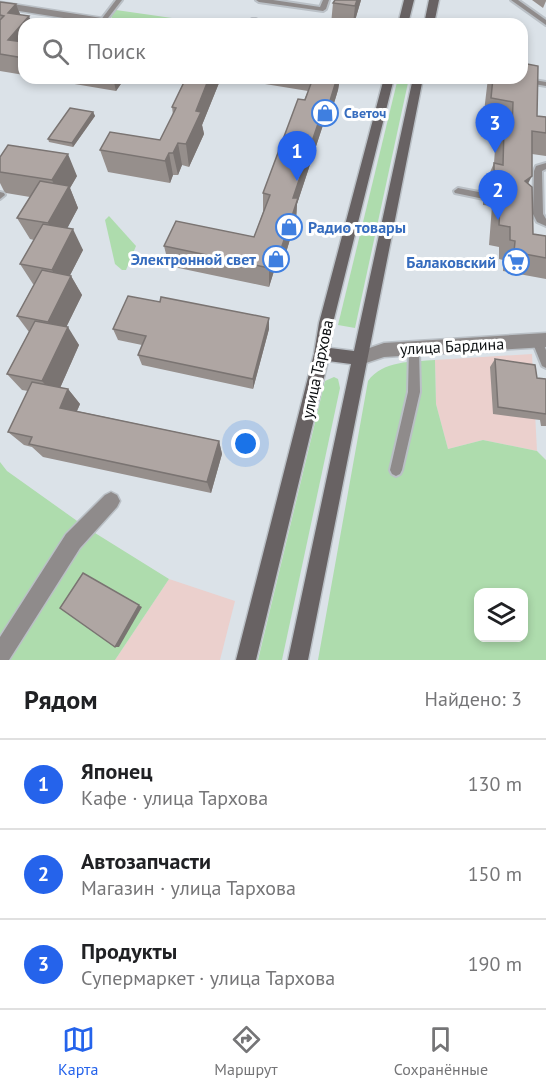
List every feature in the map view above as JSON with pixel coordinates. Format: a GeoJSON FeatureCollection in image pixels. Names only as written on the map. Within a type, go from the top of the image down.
{"type":"FeatureCollection","features":[{"type":"Feature","properties":{"kind":"main road"},"geometry":{"type":"LineString","coordinates":[[404,18],[409,0]]}},
{"type":"Feature","properties":{"kind":"main road"},"geometry":{"type":"LineString","coordinates":[[430,18],[434,0]]}},
{"type":"Feature","properties":{"kind":"main road","name":"улица Тархова"},"geometry":{"type":"LineString","coordinates":[[246,660],[322,354],[326,323],[387,84]]}},
{"type":"Feature","properties":{"kind":"main road"},"geometry":{"type":"LineString","coordinates":[[298,660],[417,84]]}},
{"type":"Feature","properties":{"kind":"main road"},"geometry":{"type":"LineString","coordinates":[[322,354],[360,358]]}},
{"type":"Feature","properties":{"kind":"street"},"geometry":{"type":"LineString","coordinates":[[0,5],[55,18]]}},
{"type":"Feature","properties":{"kind":"street","name":"улица Бардина"},"geometry":{"type":"LineString","coordinates":[[360,358],[384,350],[414,350],[542,340]]}},
{"type":"Feature","properties":{"kind":"street"},"geometry":{"type":"LineString","coordinates":[[0,655],[73,541],[111,501]]}},
{"type":"Feature","properties":{"kind":"lane"},"geometry":{"type":"LineString","coordinates":[[105,18],[119,0]]}},
{"type":"Feature","properties":{"kind":"lane"},"geometry":{"type":"LineString","coordinates":[[259,0],[323,9],[326,0]]}},
{"type":"Feature","properties":{"kind":"lane"},"geometry":{"type":"LineString","coordinates":[[514,0],[546,23]]}},
{"type":"Feature","properties":{"kind":"lane"},"geometry":{"type":"LineString","coordinates":[[259,10],[264,1]]}},
{"type":"Feature","properties":{"kind":"lane"},"geometry":{"type":"LineString","coordinates":[[528,81],[546,84]]}},
{"type":"Feature","properties":{"kind":"lane"},"geometry":{"type":"LineString","coordinates":[[546,166],[539,168],[538,171],[534,204],[540,220],[546,223]]}},
{"type":"Feature","properties":{"kind":"lane"},"geometry":{"type":"LineString","coordinates":[[458,191],[484,195]]}},
{"type":"Feature","properties":{"kind":"lane"},"geometry":{"type":"LineString","coordinates":[[542,340],[546,363]]}},
{"type":"Feature","properties":{"kind":"lane"},"geometry":{"type":"LineString","coordinates":[[396,470],[414,392],[414,350]]}},
{"type":"Feature","properties":{"kind":"shaded area"},"geometry":{"type":"Polygon","coordinates":[[[532,354],[537,451],[483,440],[448,449],[436,404],[435,360],[532,354]]]}},
{"type":"Feature","properties":{"kind":"shaded area"},"geometry":{"type":"Polygon","coordinates":[[[169,579],[235,601],[220,660],[115,660],[169,579]]]}},
{"type":"Feature","properties":{"kind":"green space"},"geometry":{"type":"Polygon","coordinates":[[[116,10],[172,18],[112,18],[116,10]]]}},
{"type":"Feature","properties":{"kind":"green space"},"geometry":{"type":"Polygon","coordinates":[[[397,84],[408,84],[355,328],[338,325],[397,84]]]}},
{"type":"Feature","properties":{"kind":"green space"},"geometry":{"type":"Polygon","coordinates":[[[109,216],[136,246],[126,270],[122,270],[115,264],[105,220],[109,216]]]}},
{"type":"Feature","properties":{"kind":"green space"},"geometry":{"type":"Polygon","coordinates":[[[435,360],[436,404],[448,449],[483,440],[537,451],[546,460],[546,660],[318,660],[368,381],[382,369],[408,362],[435,360]]]}},
{"type":"Feature","properties":{"kind":"green space"},"geometry":{"type":"Polygon","coordinates":[[[334,377],[338,379],[340,388],[282,660],[258,660],[325,381],[334,377]]]}},
{"type":"Feature","properties":{"kind":"green space"},"geometry":{"type":"Polygon","coordinates":[[[0,462],[7,471],[87,528],[169,579],[115,660],[0,660],[0,462]]]}},
{"type":"Feature","properties":{"kind":"building"},"geometry":{"type":"Polygon","coordinates":[[[335,0],[357,0],[355,6],[333,3],[335,0]]]}},
{"type":"Feature","properties":{"kind":"building"},"geometry":{"type":"Polygon","coordinates":[[[0,2],[16,4],[8,13],[29,16],[18,18],[18,29],[8,40],[18,41],[18,57],[0,54],[0,20],[4,16],[0,15],[0,2]]]}},
{"type":"Feature","properties":{"kind":"building"},"geometry":{"type":"Polygon","coordinates":[[[528,64],[538,66],[537,116],[546,117],[546,133],[532,131],[532,176],[525,181],[532,187],[533,234],[546,236],[546,258],[514,252],[515,241],[510,240],[510,227],[499,225],[501,186],[493,184],[493,181],[500,175],[494,170],[494,163],[503,165],[504,127],[512,129],[513,102],[491,98],[492,84],[528,84],[528,64]]]}},
{"type":"Feature","properties":{"kind":"building"},"geometry":{"type":"Polygon","coordinates":[[[183,84],[207,84],[196,111],[201,112],[186,144],[178,143],[173,153],[169,153],[165,161],[100,150],[110,132],[160,140],[176,108],[172,107],[183,84]]]}},
{"type":"Feature","properties":{"kind":"building"},"geometry":{"type":"Polygon","coordinates":[[[311,84],[335,84],[329,104],[325,103],[293,198],[298,198],[280,252],[274,250],[269,268],[164,246],[176,221],[254,237],[270,195],[263,193],[298,99],[305,100],[311,84]]]}},
{"type":"Feature","properties":{"kind":"building"},"geometry":{"type":"Polygon","coordinates":[[[70,108],[93,112],[72,143],[48,139],[70,108]]]}},
{"type":"Feature","properties":{"kind":"building"},"geometry":{"type":"Polygon","coordinates":[[[8,145],[68,154],[52,180],[0,172],[0,157],[8,145]]]}},
{"type":"Feature","properties":{"kind":"building"},"geometry":{"type":"Polygon","coordinates":[[[40,181],[69,186],[48,223],[17,218],[40,181]]]}},
{"type":"Feature","properties":{"kind":"building"},"geometry":{"type":"Polygon","coordinates":[[[43,224],[73,229],[52,270],[20,264],[43,224]]]}},
{"type":"Feature","properties":{"kind":"building"},"geometry":{"type":"Polygon","coordinates":[[[42,270],[71,276],[48,322],[17,316],[42,270]]]}},
{"type":"Feature","properties":{"kind":"building"},"geometry":{"type":"Polygon","coordinates":[[[128,296],[160,302],[161,297],[269,318],[253,379],[138,355],[146,336],[113,329],[128,296]]]}},
{"type":"Feature","properties":{"kind":"building"},"geometry":{"type":"Polygon","coordinates":[[[35,321],[68,327],[42,381],[7,374],[35,321]]]}},
{"type":"Feature","properties":{"kind":"building"},"geometry":{"type":"Polygon","coordinates":[[[495,359],[535,365],[537,378],[546,379],[546,414],[498,407],[495,359]]]}},
{"type":"Feature","properties":{"kind":"building"},"geometry":{"type":"Polygon","coordinates":[[[32,382],[68,389],[60,408],[219,441],[207,482],[29,444],[32,437],[8,432],[32,382]]]}},
{"type":"Feature","properties":{"kind":"building"},"geometry":{"type":"Polygon","coordinates":[[[83,573],[139,605],[115,647],[60,608],[83,573]]]}},
{"type":"Feature","properties":{"kind":"place","name":"Светоч"},"geometry":{"type":"Point","coordinates":[325,113]}},
{"type":"Feature","properties":{"kind":"place","name":"Продукты"},"geometry":{"type":"Point","coordinates":[495,153]}},
{"type":"Feature","properties":{"kind":"place","name":"Японец"},"geometry":{"type":"Point","coordinates":[297,181]}},
{"type":"Feature","properties":{"kind":"place","name":"Автозапчасти"},"geometry":{"type":"Point","coordinates":[498,220]}},
{"type":"Feature","properties":{"kind":"place","name":"Радио товары"},"geometry":{"type":"Point","coordinates":[289,227]}},
{"type":"Feature","properties":{"kind":"place","name":"Электронной свет"},"geometry":{"type":"Point","coordinates":[276,259]}},
{"type":"Feature","properties":{"kind":"place","name":"Балаковский"},"geometry":{"type":"Point","coordinates":[516,262]}}]}
